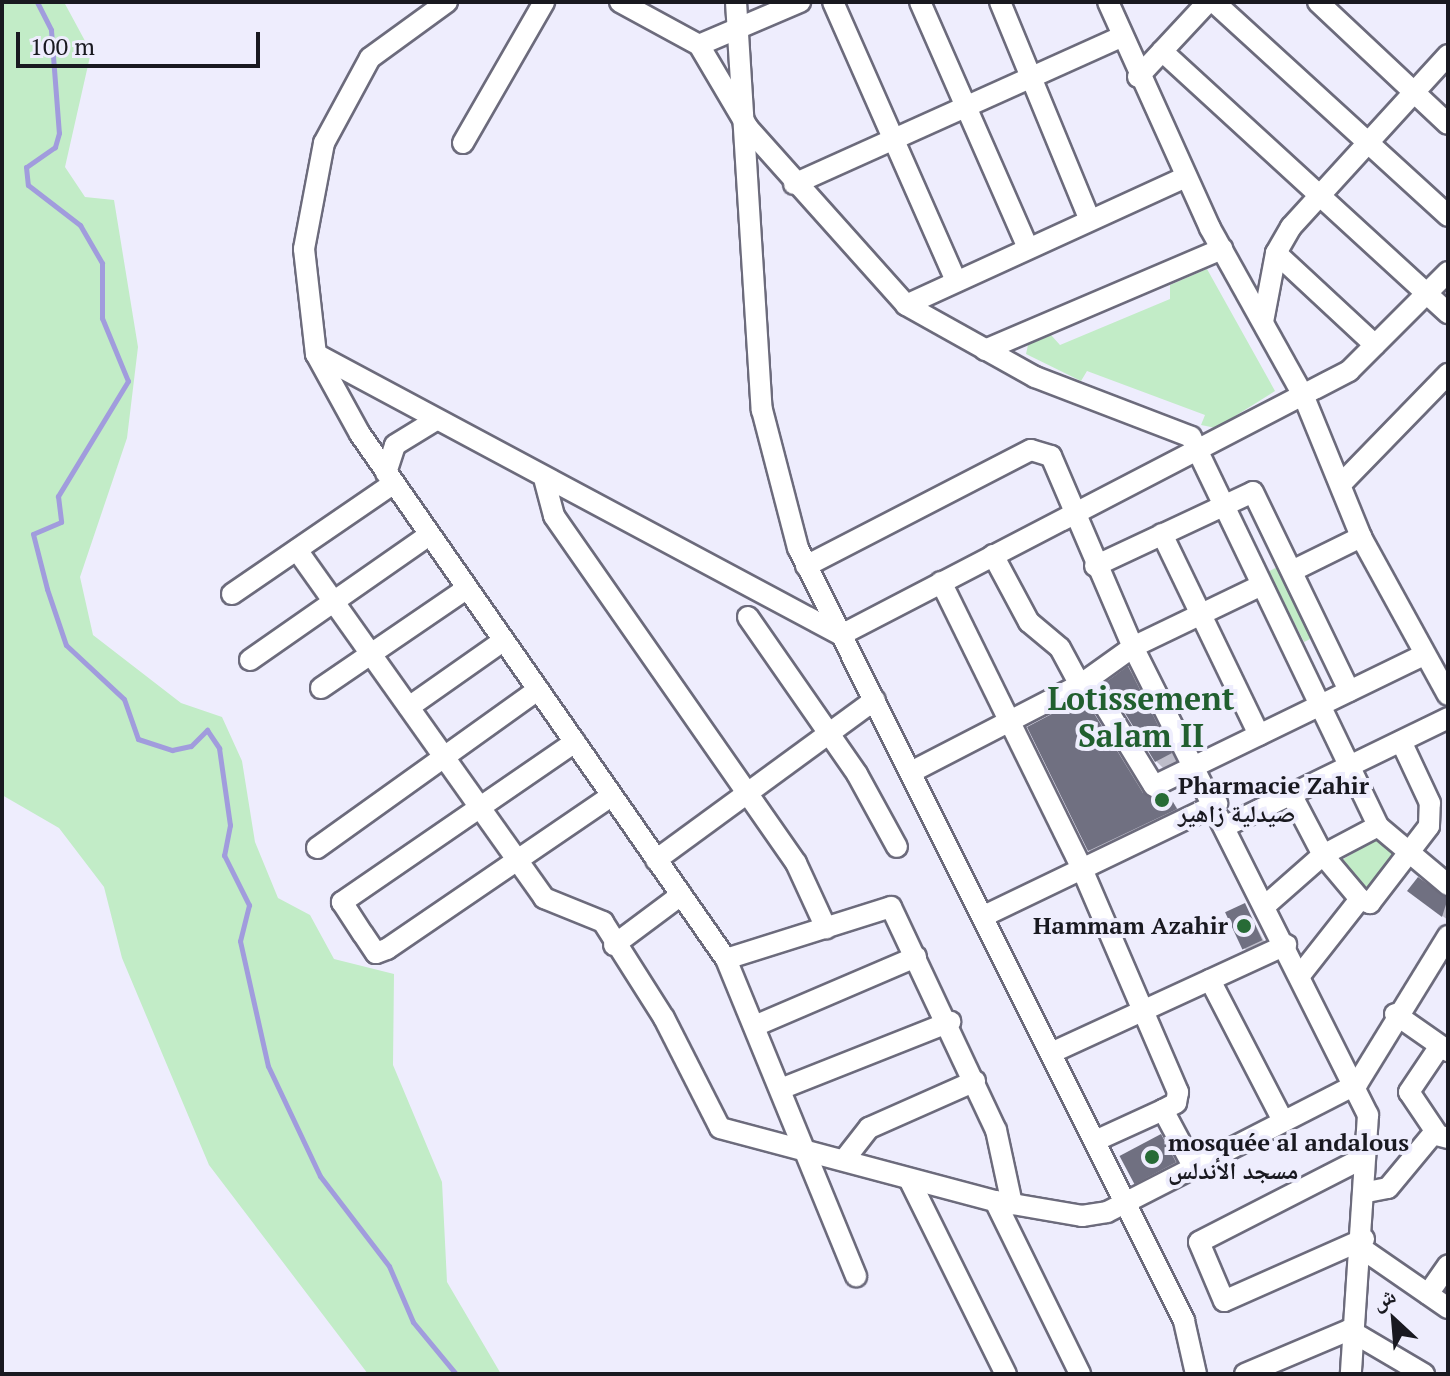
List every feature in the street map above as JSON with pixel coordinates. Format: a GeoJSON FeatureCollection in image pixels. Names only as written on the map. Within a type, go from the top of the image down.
{"type":"FeatureCollection","features":[{"type":"Feature","properties":{"kind":"street"},"geometry":{"type":"LineString","coordinates":[[447,2],[370,58],[324,143],[304,249],[316,354],[390,478],[726,959],[783,1088],[856,1276]]}},
{"type":"Feature","properties":{"kind":"street"},"geometry":{"type":"LineString","coordinates":[[463,143],[544,2]]}},
{"type":"Feature","properties":{"kind":"street"},"geometry":{"type":"LineString","coordinates":[[620,2],[648,9],[699,45],[748,128],[794,184],[906,305],[985,350],[1084,400],[1191,437],[1220,506],[1378,826],[1407,854],[1448,885]]}},
{"type":"Feature","properties":{"kind":"street"},"geometry":{"type":"LineString","coordinates":[[736,2],[748,128],[762,410],[806,566],[915,770],[1184,1321],[1196,1374]]}},
{"type":"Feature","properties":{"kind":"street"},"geometry":{"type":"LineString","coordinates":[[699,45],[800,2]]}},
{"type":"Feature","properties":{"kind":"street"},"geometry":{"type":"LineString","coordinates":[[833,2],[956,281]]}},
{"type":"Feature","properties":{"kind":"street"},"geometry":{"type":"LineString","coordinates":[[920,2],[1027,246]]}},
{"type":"Feature","properties":{"kind":"street"},"geometry":{"type":"LineString","coordinates":[[1000,2],[1089,218]]}},
{"type":"Feature","properties":{"kind":"street"},"geometry":{"type":"LineString","coordinates":[[1108,2],[1138,77],[1186,177],[1304,397],[1343,482],[1361,537],[1448,695]]}},
{"type":"Feature","properties":{"kind":"street"},"geometry":{"type":"LineString","coordinates":[[1138,77],[1211,2],[1368,140],[1448,216]]}},
{"type":"Feature","properties":{"kind":"street"},"geometry":{"type":"LineString","coordinates":[[1318,2],[1448,124]]}},
{"type":"Feature","properties":{"kind":"street"},"geometry":{"type":"LineString","coordinates":[[794,184],[1032,80],[1121,37]]}},
{"type":"Feature","properties":{"kind":"street"},"geometry":{"type":"LineString","coordinates":[[1162,51],[1448,313]]}},
{"type":"Feature","properties":{"kind":"street"},"geometry":{"type":"LineString","coordinates":[[1263,322],[1276,253],[1321,194],[1448,55]]}},
{"type":"Feature","properties":{"kind":"street"},"geometry":{"type":"LineString","coordinates":[[906,305],[1027,246],[1186,177]]}},
{"type":"Feature","properties":{"kind":"street"},"geometry":{"type":"LineString","coordinates":[[985,350],[1222,249]]}},
{"type":"Feature","properties":{"kind":"street"},"geometry":{"type":"LineString","coordinates":[[1276,253],[1375,345]]}},
{"type":"Feature","properties":{"kind":"street"},"geometry":{"type":"LineString","coordinates":[[841,635],[993,555],[1199,453],[1349,371],[1448,272]]}},
{"type":"Feature","properties":{"kind":"street"},"geometry":{"type":"LineString","coordinates":[[316,354],[545,482],[841,635]]}},
{"type":"Feature","properties":{"kind":"street"},"geometry":{"type":"LineString","coordinates":[[1343,482],[1441,398],[1448,374]]}},
{"type":"Feature","properties":{"kind":"street"},"geometry":{"type":"LineString","coordinates":[[232,594],[297,550],[390,478],[395,445],[434,421]]}},
{"type":"Feature","properties":{"kind":"street"},"geometry":{"type":"LineString","coordinates":[[806,566],[1039,448],[1055,463],[1072,517],[1133,647],[1228,825],[1357,1084],[1368,1115],[1364,1244],[1349,1330],[1351,1374]]}},
{"type":"Feature","properties":{"kind":"street"},"geometry":{"type":"LineString","coordinates":[[545,482],[561,527],[815,893],[826,928]]}},
{"type":"Feature","properties":{"kind":"street"},"geometry":{"type":"LineString","coordinates":[[1095,566],[1220,506],[1256,494],[1349,691]]}},
{"type":"Feature","properties":{"kind":"street"},"geometry":{"type":"LineString","coordinates":[[1162,534],[1259,735]]}},
{"type":"Feature","properties":{"kind":"street"},"geometry":{"type":"LineString","coordinates":[[250,660],[429,535]]}},
{"type":"Feature","properties":{"kind":"street"},"geometry":{"type":"LineString","coordinates":[[1294,570],[1361,537]]}},
{"type":"Feature","properties":{"kind":"street"},"geometry":{"type":"LineString","coordinates":[[297,550],[548,902],[596,916],[664,1018],[713,1124],[910,1181],[1004,1203],[1082,1216],[1126,1201],[1357,1084],[1395,1014],[1448,936]]}},
{"type":"Feature","properties":{"kind":"street"},"geometry":{"type":"LineString","coordinates":[[993,555],[1029,622],[1060,648],[1154,786],[1424,655]]}},
{"type":"Feature","properties":{"kind":"street"},"geometry":{"type":"LineString","coordinates":[[941,582],[1082,869],[1178,1092],[1176,1103],[1095,1141]]}},
{"type":"Feature","properties":{"kind":"street"},"geometry":{"type":"LineString","coordinates":[[915,770],[1084,682],[1133,647],[1260,586]]}},
{"type":"Feature","properties":{"kind":"street"},"geometry":{"type":"LineString","coordinates":[[321,688],[466,589]]}},
{"type":"Feature","properties":{"kind":"street"},"geometry":{"type":"LineString","coordinates":[[748,617],[828,731],[897,847]]}},
{"type":"Feature","properties":{"kind":"street"},"geometry":{"type":"LineString","coordinates":[[409,707],[503,641]]}},
{"type":"Feature","properties":{"kind":"street"},"geometry":{"type":"LineString","coordinates":[[317,848],[538,690]]}},
{"type":"Feature","properties":{"kind":"street"},"geometry":{"type":"LineString","coordinates":[[656,860],[828,731],[875,700]]}},
{"type":"Feature","properties":{"kind":"street"},"geometry":{"type":"LineString","coordinates":[[1228,825],[1448,718]]}},
{"type":"Feature","properties":{"kind":"street"},"geometry":{"type":"LineString","coordinates":[[1291,794],[1323,855],[1360,899],[1370,903],[1432,816],[1401,741]]}},
{"type":"Feature","properties":{"kind":"street"},"geometry":{"type":"LineString","coordinates":[[575,742],[483,811],[342,902],[374,951],[387,949],[611,796]]}},
{"type":"Feature","properties":{"kind":"street"},"geometry":{"type":"LineString","coordinates":[[984,916],[1217,804]]}},
{"type":"Feature","properties":{"kind":"street"},"geometry":{"type":"LineString","coordinates":[[1266,905],[1323,855],[1378,826]]}},
{"type":"Feature","properties":{"kind":"street"},"geometry":{"type":"LineString","coordinates":[[614,945],[681,895]]}},
{"type":"Feature","properties":{"kind":"street"},"geometry":{"type":"LineString","coordinates":[[1301,974],[1360,899]]}},
{"type":"Feature","properties":{"kind":"street"},"geometry":{"type":"LineString","coordinates":[[726,959],[888,905],[950,1022],[996,1130],[1004,1203],[1080,1374]]}},
{"type":"Feature","properties":{"kind":"street"},"geometry":{"type":"LineString","coordinates":[[1051,1053],[1286,945]]}},
{"type":"Feature","properties":{"kind":"street"},"geometry":{"type":"LineString","coordinates":[[757,1025],[916,957]]}},
{"type":"Feature","properties":{"kind":"street"},"geometry":{"type":"LineString","coordinates":[[1210,980],[1283,1121]]}},
{"type":"Feature","properties":{"kind":"street"},"geometry":{"type":"LineString","coordinates":[[1367,1192],[1388,1188],[1442,1135],[1409,1092],[1444,1048],[1395,1014]]}},
{"type":"Feature","properties":{"kind":"street"},"geometry":{"type":"LineString","coordinates":[[783,1088],[950,1022]]}},
{"type":"Feature","properties":{"kind":"street"},"geometry":{"type":"LineString","coordinates":[[844,1160],[869,1128],[975,1081]]}},
{"type":"Feature","properties":{"kind":"street"},"geometry":{"type":"LineString","coordinates":[[1163,1110],[1193,1166]]}},
{"type":"Feature","properties":{"kind":"street"},"geometry":{"type":"LineString","coordinates":[[1364,1244],[1224,1301],[1199,1242],[1365,1157]]}},
{"type":"Feature","properties":{"kind":"street"},"geometry":{"type":"LineString","coordinates":[[910,1181],[1006,1374]]}},
{"type":"Feature","properties":{"kind":"street"},"geometry":{"type":"LineString","coordinates":[[1364,1244],[1448,1308]]}},
{"type":"Feature","properties":{"kind":"street"},"geometry":{"type":"LineString","coordinates":[[1428,1294],[1448,1265]]}},
{"type":"Feature","properties":{"kind":"street"},"geometry":{"type":"LineString","coordinates":[[1245,1374],[1349,1330]]}},
{"type":"Feature","properties":{"kind":"street"},"geometry":{"type":"LineString","coordinates":[[1349,1330],[1424,1374]]}},
{"type":"Feature","properties":{"kind":"green space"},"geometry":{"type":"Polygon","coordinates":[[[2,2],[64,2],[91,52],[65,167],[85,197],[114,200],[138,347],[127,438],[80,577],[93,635],[181,703],[222,717],[242,761],[255,842],[278,898],[310,915],[334,959],[394,974],[393,1065],[442,1182],[447,1282],[501,1374],[368,1374],[209,1165],[122,958],[104,887],[59,828],[2,795],[2,2]]]}},
{"type":"Feature","properties":{"kind":"green space"},"geometry":{"type":"Polygon","coordinates":[[[1207,269],[1275,391],[1216,428],[1201,425],[1205,415],[1087,371],[1081,381],[1026,354],[1028,345],[1051,335],[1060,345],[1170,299],[1170,285],[1207,269]]]}},
{"type":"Feature","properties":{"kind":"green space"},"geometry":{"type":"Polygon","coordinates":[[[1287,562],[1323,632],[1304,642],[1268,572],[1287,562]]]}},
{"type":"Feature","properties":{"kind":"green space"},"geometry":{"type":"Polygon","coordinates":[[[1382,836],[1398,856],[1368,897],[1330,867],[1382,836]]]}},
{"type":"Feature","properties":{"kind":"building"},"geometry":{"type":"Polygon","coordinates":[[[1128,666],[1172,753],[1155,762],[1106,682],[1128,666]]]}},
{"type":"Feature","properties":{"kind":"building"},"geometry":{"type":"Polygon","coordinates":[[[1084,697],[1143,793],[1168,793],[1177,809],[1088,851],[1027,727],[1084,697]]]}},
{"type":"Feature","properties":{"kind":"building"},"geometry":{"type":"Polygon","coordinates":[[[1418,877],[1448,898],[1442,917],[1407,891],[1418,877]]]}},
{"type":"Feature","properties":{"kind":"building","name":"Hammam Azahir"},"geometry":{"type":"Polygon","coordinates":[[[1245,903],[1262,940],[1242,949],[1225,912],[1245,903]]]}},
{"type":"Feature","properties":{"kind":"building","name":"mosquée al andalous مسجد الأندلس"},"geometry":{"type":"Polygon","coordinates":[[[1161,1134],[1176,1162],[1135,1184],[1120,1156],[1161,1134]]]}},
{"type":"Feature","properties":{"kind":"waterway"},"geometry":{"type":"LineString","coordinates":[[37,2],[51,30],[59,133],[55,147],[26,167],[28,185],[80,225],[102,263],[102,318],[128,381],[58,496],[61,522],[33,534],[47,589],[66,645],[124,699],[138,739],[172,750],[191,746],[207,730],[219,748],[230,825],[224,855],[249,905],[240,941],[268,1066],[320,1176],[389,1266],[413,1322],[456,1374]]}},
{"type":"Feature","properties":{"kind":"place","name":"Pharmacie Zahir صيدلية زاهير"},"geometry":{"type":"Point","coordinates":[1162,800]}},
{"type":"Feature","properties":{"kind":"place","name":"Hammam Azahir"},"geometry":{"type":"Point","coordinates":[1244,926]}},
{"type":"Feature","properties":{"kind":"place","name":"mosquée al andalous مسجد الأندلس"},"geometry":{"type":"Point","coordinates":[1152,1157]}},
{"type":"Feature","properties":{"kind":"district","name":"Lotissement Salam II"},"geometry":{"type":"Point","coordinates":[1141,718]}}]}
